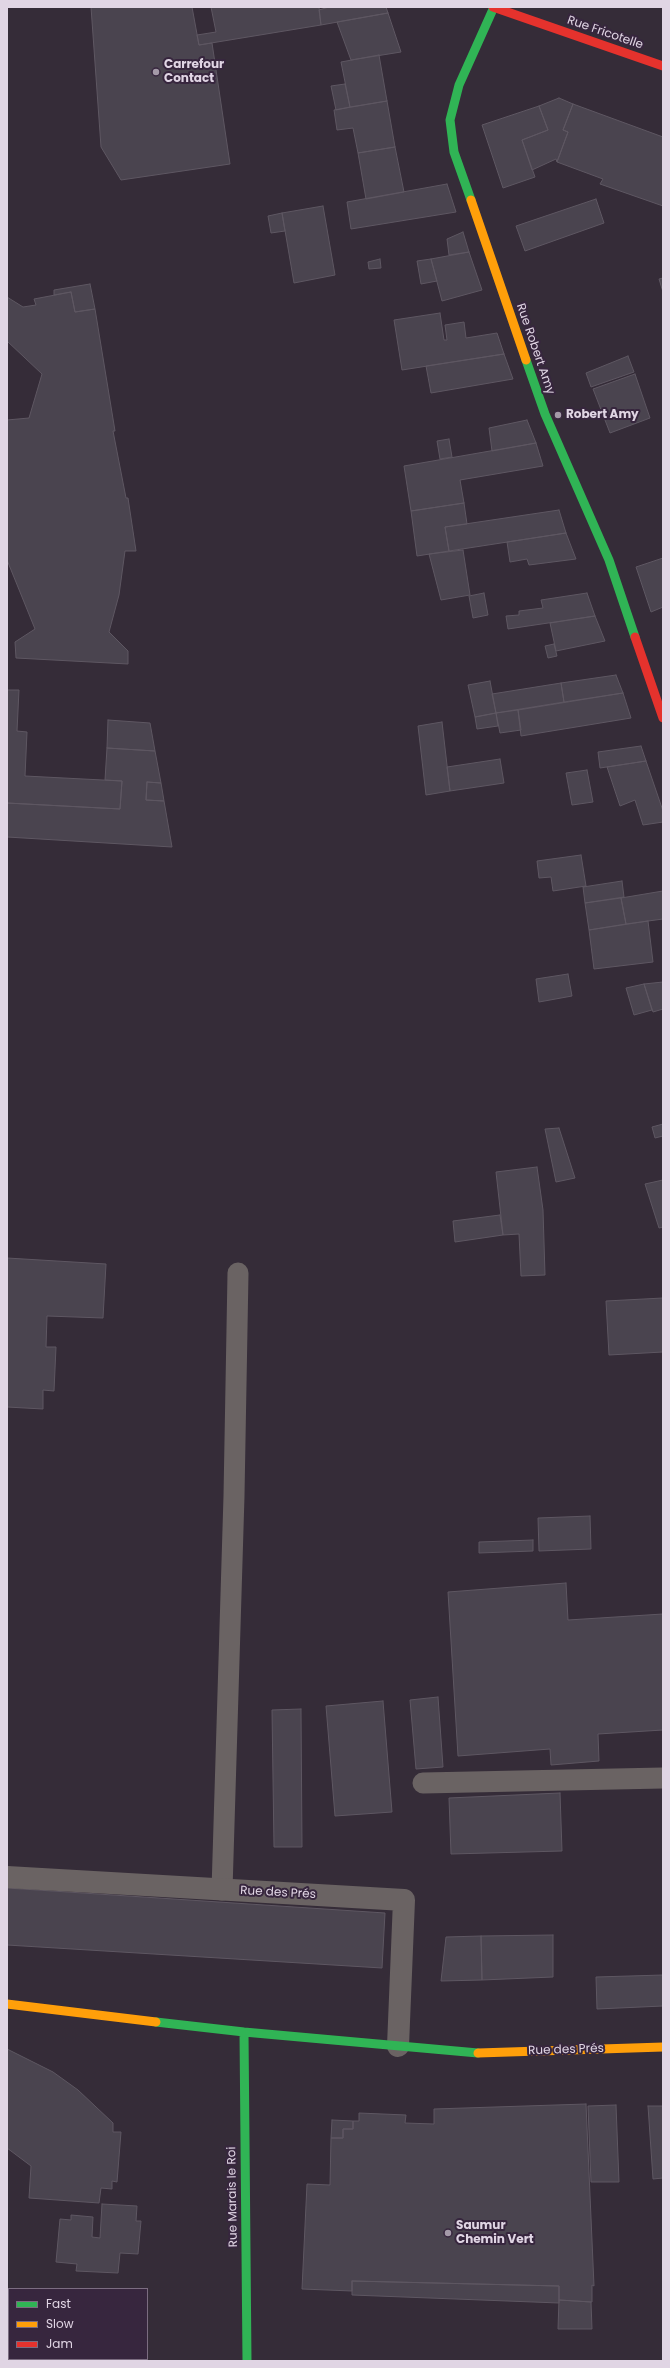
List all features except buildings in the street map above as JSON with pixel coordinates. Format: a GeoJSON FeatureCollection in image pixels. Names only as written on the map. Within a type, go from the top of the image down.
{"type":"FeatureCollection","features":[{"type":"Feature","properties":{"kind":"street","name":"Rue Fricotelle"},"geometry":{"type":"LineString","coordinates":[[493,7],[663,66]]}},
{"type":"Feature","properties":{"kind":"street","name":"Rue Robert Amy"},"geometry":{"type":"LineString","coordinates":[[493,7],[459,85],[450,120],[454,152],[545,414],[608,560],[663,718]]}},
{"type":"Feature","properties":{"kind":"street","name":"Rue des Prés"},"geometry":{"type":"LineString","coordinates":[[7,1877],[404,1900],[398,2046]]}},
{"type":"Feature","properties":{"kind":"street","name":"Rue des Prés"},"geometry":{"type":"LineString","coordinates":[[7,2004],[244,2032],[471,2052],[663,2047]]}},
{"type":"Feature","properties":{"kind":"street","name":"Rue Marais le Roi"},"geometry":{"type":"LineString","coordinates":[[244,2032],[247,2361]]}},
{"type":"Feature","properties":{"kind":"lane"},"geometry":{"type":"LineString","coordinates":[[222,1890],[234,1496],[238,1273]]}},
{"type":"Feature","properties":{"kind":"lane"},"geometry":{"type":"LineString","coordinates":[[423,1784],[663,1778]]}},
{"type":"Feature","properties":{"kind":"traffic: fast"},"geometry":{"type":"LineString","coordinates":[[471,200],[454,152],[450,120],[459,85],[494,7]]}},
{"type":"Feature","properties":{"kind":"traffic: fast"},"geometry":{"type":"LineString","coordinates":[[526,360],[545,414],[609,560],[635,637]]}},
{"type":"Feature","properties":{"kind":"traffic: fast"},"geometry":{"type":"LineString","coordinates":[[156,2022],[244,2032],[478,2053]]}},
{"type":"Feature","properties":{"kind":"traffic: fast"},"geometry":{"type":"LineString","coordinates":[[244,2032],[247,2361]]}},
{"type":"Feature","properties":{"kind":"traffic: slow"},"geometry":{"type":"LineString","coordinates":[[471,200],[526,360]]}},
{"type":"Feature","properties":{"kind":"traffic: slow"},"geometry":{"type":"LineString","coordinates":[[7,2004],[156,2022]]}},
{"type":"Feature","properties":{"kind":"traffic: slow"},"geometry":{"type":"LineString","coordinates":[[478,2053],[663,2047]]}},
{"type":"Feature","properties":{"kind":"traffic: jam"},"geometry":{"type":"LineString","coordinates":[[493,7],[663,66]]}},
{"type":"Feature","properties":{"kind":"traffic: jam"},"geometry":{"type":"LineString","coordinates":[[635,637],[663,718]]}},
{"type":"Feature","properties":{"kind":"place","name":"Carrefour Contact"},"geometry":{"type":"Point","coordinates":[156,72]}},
{"type":"Feature","properties":{"kind":"place","name":"Robert Amy"},"geometry":{"type":"Point","coordinates":[558,415]}},
{"type":"Feature","properties":{"kind":"place","name":"Saumur Chemin Vert"},"geometry":{"type":"Point","coordinates":[448,2233]}}]}
